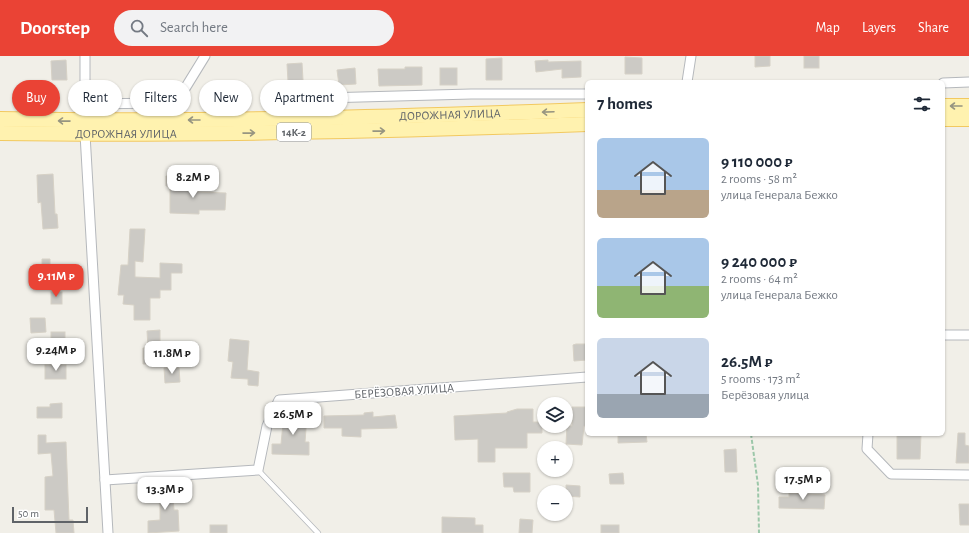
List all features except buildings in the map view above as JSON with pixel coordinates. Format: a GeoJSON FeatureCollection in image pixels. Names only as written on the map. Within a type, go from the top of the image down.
{"type":"FeatureCollection","features":[{"type":"Feature","properties":{"kind":"main road"},"geometry":{"type":"LineString","coordinates":[[945,106],[969,106]]}},
{"type":"Feature","properties":{"kind":"main road","name":"ДОРОЖНАЯ УЛИЦА"},"geometry":{"type":"LineString","coordinates":[[0,133],[84,128],[313,119],[585,110]]}},
{"type":"Feature","properties":{"kind":"main road"},"geometry":{"type":"LineString","coordinates":[[945,118],[969,119]]}},
{"type":"Feature","properties":{"kind":"main road","name":"ДОРОЖНАЯ УЛИЦА"},"geometry":{"type":"LineString","coordinates":[[0,119],[84,128],[379,131],[585,124]]}},
{"type":"Feature","properties":{"kind":"street"},"geometry":{"type":"LineString","coordinates":[[84,80],[85,56]]}},
{"type":"Feature","properties":{"kind":"street"},"geometry":{"type":"LineString","coordinates":[[122,104],[167,103],[181,95],[205,56]]}},
{"type":"Feature","properties":{"kind":"street"},"geometry":{"type":"LineString","coordinates":[[687,80],[691,56]]}},
{"type":"Feature","properties":{"kind":"street"},"geometry":{"type":"LineString","coordinates":[[945,82],[969,82]]}},
{"type":"Feature","properties":{"kind":"street","name":"ДОРОЖНАЯ УЛИЦА"},"geometry":{"type":"LineString","coordinates":[[348,97],[471,94],[585,94]]}},
{"type":"Feature","properties":{"kind":"street"},"geometry":{"type":"LineString","coordinates":[[84,116],[108,533]]}},
{"type":"Feature","properties":{"kind":"street"},"geometry":{"type":"LineString","coordinates":[[945,335],[969,335]]}},
{"type":"Feature","properties":{"kind":"street","name":"БЕРЁЗОВАЯ УЛИЦА"},"geometry":{"type":"LineString","coordinates":[[258,470],[267,426],[279,400],[585,378]]}},
{"type":"Feature","properties":{"kind":"street"},"geometry":{"type":"LineString","coordinates":[[868,436],[867,450],[891,474],[969,475]]}},
{"type":"Feature","properties":{"kind":"street"},"geometry":{"type":"LineString","coordinates":[[105,480],[258,470]]}},
{"type":"Feature","properties":{"kind":"lane"},"geometry":{"type":"LineString","coordinates":[[258,470],[318,533]]}},
{"type":"Feature","properties":{"kind":"path"},"geometry":{"type":"LineString","coordinates":[[751,436],[758,485],[758,533]]}}]}
